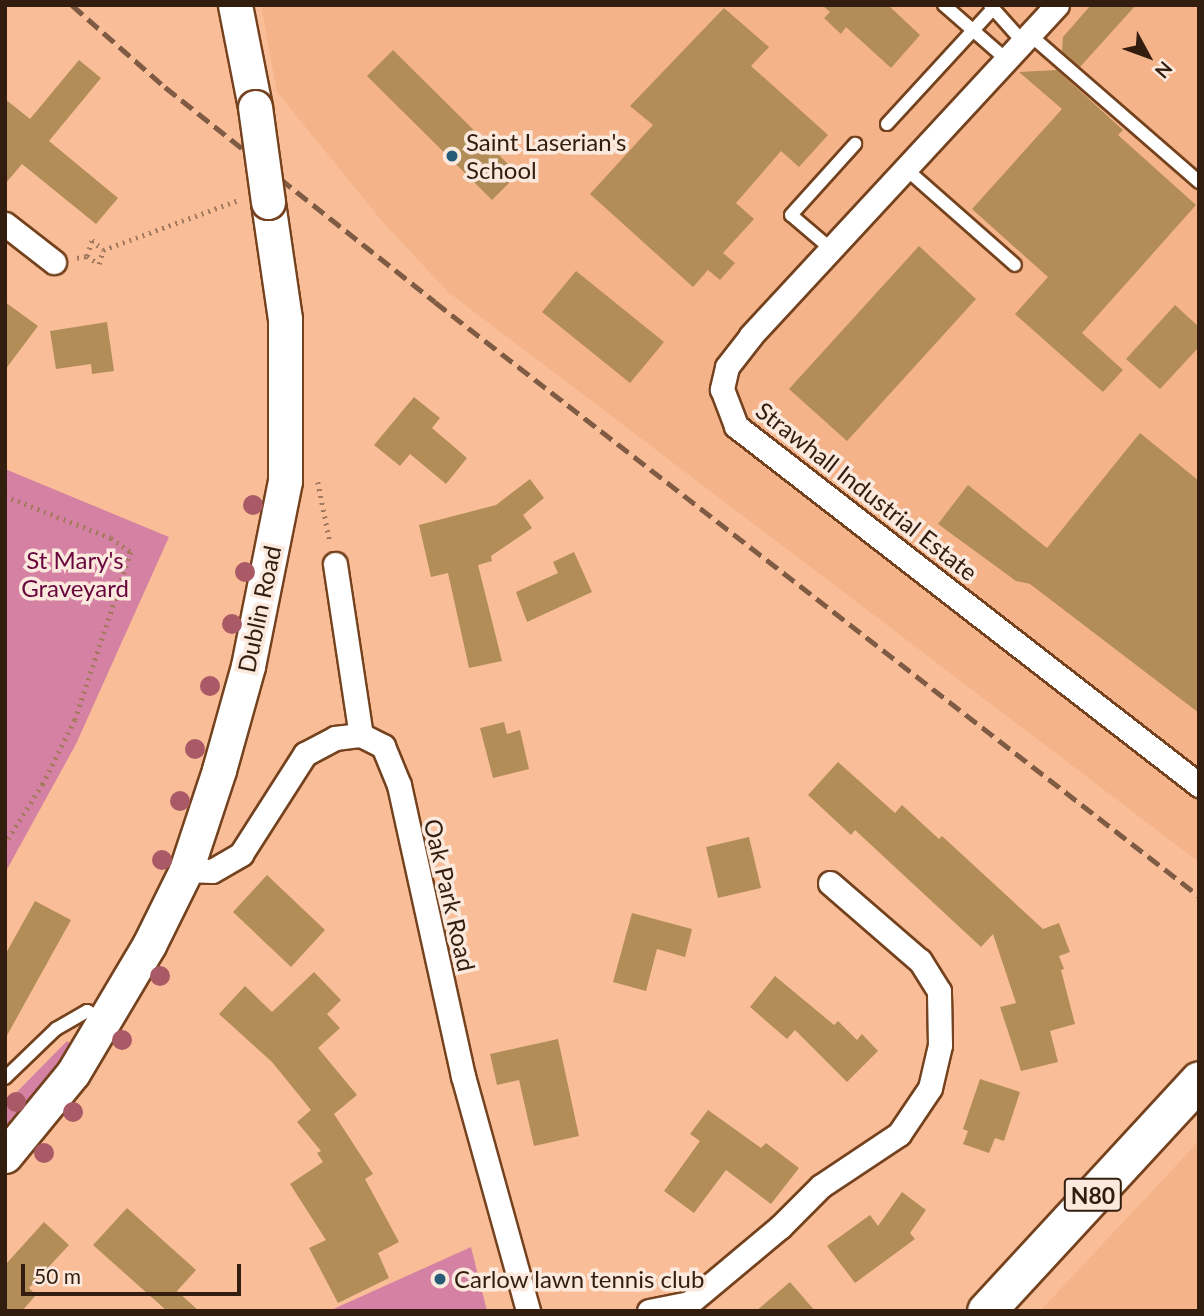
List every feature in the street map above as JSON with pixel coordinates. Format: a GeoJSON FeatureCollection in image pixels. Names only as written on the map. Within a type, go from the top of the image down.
{"type":"FeatureCollection","features":[{"type":"Feature","properties":{"kind":"main road","name":"Dublin Road"},"geometry":{"type":"LineString","coordinates":[[5,1156],[73,1073],[105,1022],[186,870],[248,666],[285,481],[285,319],[255,107],[235,5]]}},
{"type":"Feature","properties":{"kind":"main road","name":"N80"},"geometry":{"type":"LineString","coordinates":[[986,1311],[1199,1080]]}},
{"type":"Feature","properties":{"kind":"street","name":"Strawhall Industrial Estate"},"geometry":{"type":"LineString","coordinates":[[1057,5],[831,249],[727,367],[722,389],[736,426],[1199,785]]}},
{"type":"Feature","properties":{"kind":"street"},"geometry":{"type":"LineString","coordinates":[[5,224],[54,262]]}},
{"type":"Feature","properties":{"kind":"street"},"geometry":{"type":"LineString","coordinates":[[186,870],[212,871],[241,854],[306,754],[335,738],[360,735],[335,564]]}},
{"type":"Feature","properties":{"kind":"street","name":"Oak Park Road"},"geometry":{"type":"LineString","coordinates":[[360,735],[383,746],[399,785],[463,1076],[528,1311]]}},
{"type":"Feature","properties":{"kind":"street"},"geometry":{"type":"LineString","coordinates":[[649,1311],[689,1303],[780,1227],[821,1186],[900,1134],[930,1088],[940,1045],[939,991],[920,961],[830,883]]}},
{"type":"Feature","properties":{"kind":"lane"},"geometry":{"type":"LineString","coordinates":[[944,5],[1006,60]]}},
{"type":"Feature","properties":{"kind":"lane"},"geometry":{"type":"LineString","coordinates":[[887,124],[990,8],[1199,182]]}},
{"type":"Feature","properties":{"kind":"lane"},"geometry":{"type":"LineString","coordinates":[[831,249],[791,215],[855,144]]}},
{"type":"Feature","properties":{"kind":"lane"},"geometry":{"type":"LineString","coordinates":[[906,169],[1014,265]]}},
{"type":"Feature","properties":{"kind":"lane"},"geometry":{"type":"LineString","coordinates":[[5,1078],[57,1029],[87,1011],[105,1022]]}},
{"type":"Feature","properties":{"kind":"path"},"geometry":{"type":"LineString","coordinates":[[103,250],[240,200],[268,202]]}},
{"type":"Feature","properties":{"kind":"path"},"geometry":{"type":"LineString","coordinates":[[87,256],[92,240],[103,250]]}},
{"type":"Feature","properties":{"kind":"path"},"geometry":{"type":"LineString","coordinates":[[54,262],[87,256],[99,264],[103,250]]}},
{"type":"Feature","properties":{"kind":"path"},"geometry":{"type":"LineString","coordinates":[[5,496],[111,538],[131,552],[75,720],[43,784],[5,844]]}},
{"type":"Feature","properties":{"kind":"shaded area"},"geometry":{"type":"Polygon","coordinates":[[[261,5],[1199,5],[1199,862],[448,292],[382,221],[277,92],[261,5]]]}},
{"type":"Feature","properties":{"kind":"shaded area"},"geometry":{"type":"Polygon","coordinates":[[[1199,1141],[1199,1311],[1040,1311],[1199,1141]]]}},
{"type":"Feature","properties":{"kind":"green space","name":"St Mary's Graveyard"},"geometry":{"type":"Polygon","coordinates":[[[5,469],[169,537],[76,744],[5,873],[5,469]]]}},
{"type":"Feature","properties":{"kind":"green space"},"geometry":{"type":"Polygon","coordinates":[[[67,1041],[73,1045],[5,1132],[5,1104],[67,1041]]]}},
{"type":"Feature","properties":{"kind":"green space","name":"Carlow lawn tennis club"},"geometry":{"type":"Polygon","coordinates":[[[471,1247],[487,1311],[329,1311],[471,1247]]]}},
{"type":"Feature","properties":{"kind":"building"},"geometry":{"type":"Polygon","coordinates":[[[822,5],[888,5],[920,35],[891,68],[846,27],[841,34],[824,18],[830,12],[822,5]]]}},
{"type":"Feature","properties":{"kind":"building"},"geometry":{"type":"Polygon","coordinates":[[[1091,5],[1136,5],[1080,67],[1062,51],[1063,37],[1091,5]]]}},
{"type":"Feature","properties":{"kind":"building"},"geometry":{"type":"Polygon","coordinates":[[[724,8],[769,47],[751,66],[828,135],[799,167],[781,151],[736,203],[754,219],[723,253],[735,263],[720,280],[708,270],[693,287],[590,194],[653,125],[630,106],[724,8]]]}},
{"type":"Feature","properties":{"kind":"building"},"geometry":{"type":"Polygon","coordinates":[[[393,50],[518,174],[492,200],[367,76],[393,50]]]}},
{"type":"Feature","properties":{"kind":"building"},"geometry":{"type":"Polygon","coordinates":[[[79,60],[101,78],[49,141],[118,198],[96,224],[22,164],[5,184],[5,99],[30,119],[79,60]]]}},
{"type":"Feature","properties":{"kind":"building"},"geometry":{"type":"Polygon","coordinates":[[[1057,70],[1123,130],[1118,135],[1196,205],[1082,333],[1123,370],[1103,392],[1015,314],[1048,277],[972,209],[1062,109],[1019,72],[1057,70]]]}},
{"type":"Feature","properties":{"kind":"building"},"geometry":{"type":"Polygon","coordinates":[[[919,246],[976,299],[847,441],[789,389],[919,246]]]}},
{"type":"Feature","properties":{"kind":"building"},"geometry":{"type":"Polygon","coordinates":[[[576,271],[664,342],[630,383],[542,312],[576,271]]]}},
{"type":"Feature","properties":{"kind":"building"},"geometry":{"type":"Polygon","coordinates":[[[5,302],[38,326],[5,370],[5,302]]]}},
{"type":"Feature","properties":{"kind":"building"},"geometry":{"type":"Polygon","coordinates":[[[1175,305],[1199,327],[1199,347],[1160,389],[1126,359],[1175,305]]]}},
{"type":"Feature","properties":{"kind":"building"},"geometry":{"type":"Polygon","coordinates":[[[107,322],[114,371],[92,374],[91,364],[56,369],[50,331],[107,322]]]}},
{"type":"Feature","properties":{"kind":"building"},"geometry":{"type":"Polygon","coordinates":[[[414,397],[440,418],[432,428],[467,458],[446,484],[410,454],[400,466],[374,445],[414,397]]]}},
{"type":"Feature","properties":{"kind":"building"},"geometry":{"type":"Polygon","coordinates":[[[1140,433],[1199,481],[1199,713],[1030,584],[1016,581],[938,524],[968,485],[1047,548],[1140,433]]]}},
{"type":"Feature","properties":{"kind":"building"},"geometry":{"type":"Polygon","coordinates":[[[530,479],[544,498],[523,515],[532,528],[491,556],[492,561],[478,565],[502,661],[469,668],[448,573],[431,577],[419,525],[496,505],[530,479]]]}},
{"type":"Feature","properties":{"kind":"building"},"geometry":{"type":"Polygon","coordinates":[[[574,552],[592,592],[527,622],[516,592],[558,573],[553,562],[574,552]]]}},
{"type":"Feature","properties":{"kind":"building"},"geometry":{"type":"Polygon","coordinates":[[[504,722],[507,734],[520,730],[529,769],[493,778],[480,728],[504,722]]]}},
{"type":"Feature","properties":{"kind":"building"},"geometry":{"type":"Polygon","coordinates":[[[838,762],[895,813],[902,805],[939,839],[942,836],[1043,929],[1059,923],[1070,952],[1059,956],[1075,1024],[1050,1031],[1058,1062],[1021,1071],[1000,1007],[1016,1003],[993,934],[981,947],[855,830],[851,835],[808,795],[838,762]]]}},
{"type":"Feature","properties":{"kind":"building"},"geometry":{"type":"Polygon","coordinates":[[[749,837],[761,888],[718,898],[706,847],[749,837]]]}},
{"type":"Feature","properties":{"kind":"building"},"geometry":{"type":"Polygon","coordinates":[[[267,875],[325,930],[291,967],[233,912],[267,875]]]}},
{"type":"Feature","properties":{"kind":"building"},"geometry":{"type":"Polygon","coordinates":[[[35,901],[71,920],[5,1039],[5,955],[35,901]]]}},
{"type":"Feature","properties":{"kind":"building"},"geometry":{"type":"Polygon","coordinates":[[[632,913],[692,929],[685,957],[657,949],[646,991],[613,982],[632,913]]]}},
{"type":"Feature","properties":{"kind":"building"},"geometry":{"type":"Polygon","coordinates":[[[314,972],[341,1000],[327,1014],[340,1028],[318,1048],[357,1095],[334,1114],[373,1174],[365,1179],[399,1242],[378,1253],[389,1278],[338,1303],[309,1248],[326,1240],[290,1184],[323,1162],[317,1153],[321,1151],[297,1122],[311,1110],[272,1062],[219,1014],[245,986],[272,1012],[314,972]]]}},
{"type":"Feature","properties":{"kind":"building"},"geometry":{"type":"Polygon","coordinates":[[[775,976],[834,1025],[838,1021],[857,1040],[862,1034],[878,1051],[847,1082],[795,1030],[787,1039],[750,1007],[775,976]]]}},
{"type":"Feature","properties":{"kind":"building"},"geometry":{"type":"Polygon","coordinates":[[[558,1039],[579,1136],[534,1146],[519,1080],[497,1085],[490,1054],[558,1039]]]}},
{"type":"Feature","properties":{"kind":"building"},"geometry":{"type":"Polygon","coordinates":[[[980,1079],[1020,1092],[1004,1141],[995,1138],[989,1153],[963,1144],[968,1131],[963,1129],[980,1079]]]}},
{"type":"Feature","properties":{"kind":"building"},"geometry":{"type":"Polygon","coordinates":[[[708,1110],[761,1148],[766,1143],[799,1168],[771,1204],[726,1170],[694,1213],[664,1191],[700,1141],[690,1134],[708,1110]]]}},
{"type":"Feature","properties":{"kind":"building"},"geometry":{"type":"Polygon","coordinates":[[[902,1192],[926,1210],[910,1233],[915,1239],[855,1283],[827,1246],[870,1215],[878,1226],[902,1192]]]}},
{"type":"Feature","properties":{"kind":"building"},"geometry":{"type":"Polygon","coordinates":[[[127,1208],[196,1270],[177,1291],[199,1311],[167,1311],[93,1245],[127,1208]]]}},
{"type":"Feature","properties":{"kind":"building"},"geometry":{"type":"Polygon","coordinates":[[[44,1222],[69,1245],[29,1288],[36,1295],[22,1311],[5,1311],[5,1265],[44,1222]]]}},
{"type":"Feature","properties":{"kind":"building"},"geometry":{"type":"Polygon","coordinates":[[[790,1282],[815,1311],[756,1311],[790,1282]]]}},
{"type":"Feature","properties":{"kind":"railway"},"geometry":{"type":"LineString","coordinates":[[72,5],[165,87],[435,302],[1199,896]]}},
{"type":"Feature","properties":{"kind":"place","name":"Saint Laserian's School"},"geometry":{"type":"Point","coordinates":[452,156]}},
{"type":"Feature","properties":{"kind":"place","name":"Carlow lawn tennis club"},"geometry":{"type":"Point","coordinates":[440,1279]}}]}
